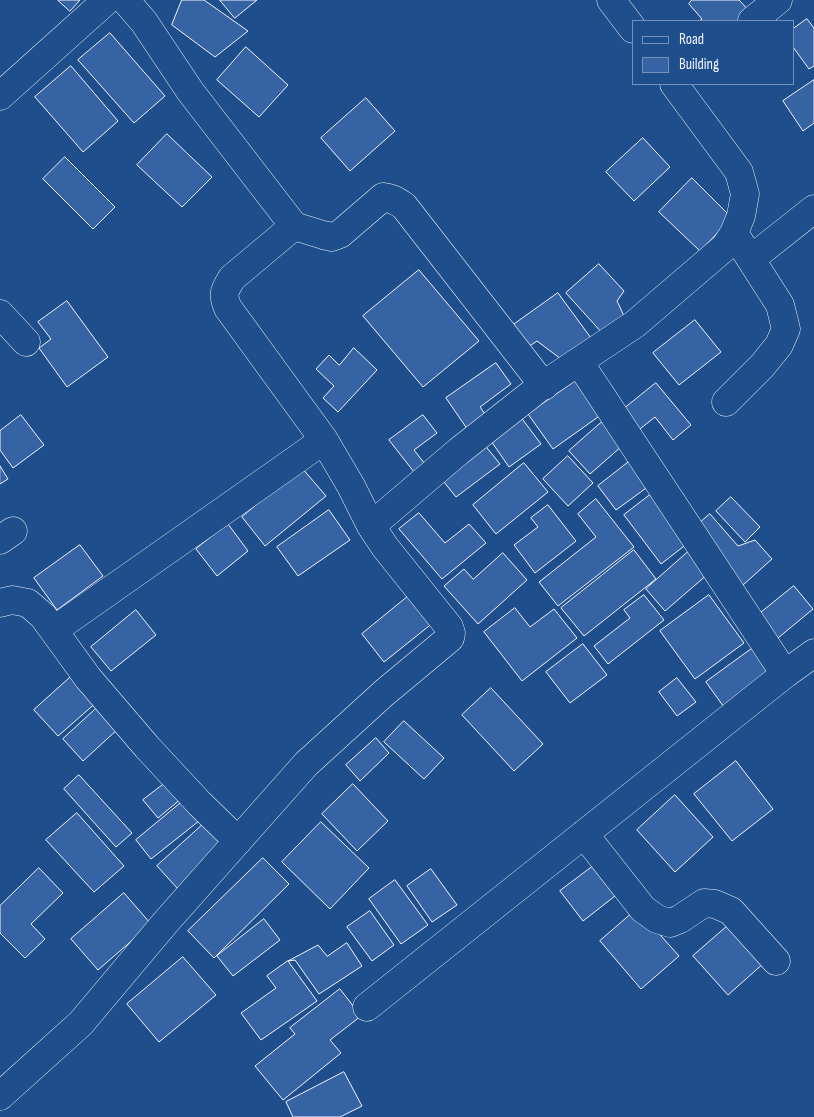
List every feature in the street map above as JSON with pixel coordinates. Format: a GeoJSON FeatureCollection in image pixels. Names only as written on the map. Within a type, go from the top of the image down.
{"type":"FeatureCollection","features":[{"type":"Feature","properties":{"kind":"street"},"geometry":{"type":"LineString","coordinates":[[0,96],[107,0]]}},
{"type":"Feature","properties":{"kind":"street"},"geometry":{"type":"LineString","coordinates":[[125,0],[144,22],[190,91],[294,226],[332,237],[340,234],[383,197],[397,201],[404,206],[544,386]]}},
{"type":"Feature","properties":{"kind":"street"},"geometry":{"type":"LineString","coordinates":[[611,0],[632,28]]}},
{"type":"Feature","properties":{"kind":"street"},"geometry":{"type":"LineString","coordinates":[[753,20],[778,0]]}},
{"type":"Feature","properties":{"kind":"street"},"geometry":{"type":"LineString","coordinates":[[371,526],[460,451],[544,386],[642,318],[724,247],[734,232],[741,216],[745,194],[739,172],[676,85]]}},
{"type":"Feature","properties":{"kind":"street"},"geometry":{"type":"LineString","coordinates":[[751,259],[814,209]]}},
{"type":"Feature","properties":{"kind":"street"},"geometry":{"type":"LineString","coordinates":[[0,1096],[82,1023],[165,923],[306,764],[384,693],[450,638],[449,627],[371,526],[324,440],[228,308],[224,298],[226,288],[232,278],[294,226]]}},
{"type":"Feature","properties":{"kind":"street"},"geometry":{"type":"LineString","coordinates":[[726,402],[779,346],[786,329],[780,305],[734,232]]}},
{"type":"Feature","properties":{"kind":"street"},"geometry":{"type":"LineString","coordinates":[[0,314],[26,342]]}},
{"type":"Feature","properties":{"kind":"street"},"geometry":{"type":"LineString","coordinates":[[579,362],[785,674]]}},
{"type":"Feature","properties":{"kind":"street"},"geometry":{"type":"LineString","coordinates":[[54,630],[324,440]]}},
{"type":"Feature","properties":{"kind":"street"},"geometry":{"type":"LineString","coordinates":[[0,603],[12,600],[28,603],[42,616],[88,678],[147,747],[200,804],[238,841]]}},
{"type":"Feature","properties":{"kind":"street"},"geometry":{"type":"LineString","coordinates":[[367,1007],[785,674],[814,653]]}},
{"type":"Feature","properties":{"kind":"street"},"geometry":{"type":"LineString","coordinates":[[584,834],[643,909],[657,919],[670,923],[680,919],[704,903],[715,904],[731,912],[776,961]]}},
{"type":"Feature","properties":{"kind":"building"},"geometry":{"type":"Polygon","coordinates":[[[58,0],[80,0],[70,11],[58,0]]]}},
{"type":"Feature","properties":{"kind":"building"},"geometry":{"type":"Polygon","coordinates":[[[182,0],[204,0],[248,31],[215,57],[172,25],[182,0]]]}},
{"type":"Feature","properties":{"kind":"building"},"geometry":{"type":"Polygon","coordinates":[[[220,0],[257,0],[235,18],[220,0]]]}},
{"type":"Feature","properties":{"kind":"building"},"geometry":{"type":"Polygon","coordinates":[[[692,0],[739,0],[752,14],[745,20],[700,20],[702,19],[689,4],[692,0]]]}},
{"type":"Feature","properties":{"kind":"building"},"geometry":{"type":"Polygon","coordinates":[[[807,19],[814,28],[814,66],[809,69],[794,48],[794,28],[807,19]]]}},
{"type":"Feature","properties":{"kind":"building"},"geometry":{"type":"Polygon","coordinates":[[[110,33],[165,96],[134,123],[78,60],[110,33]]]}},
{"type":"Feature","properties":{"kind":"building"},"geometry":{"type":"Polygon","coordinates":[[[246,47],[288,85],[259,117],[217,80],[246,47]]]}},
{"type":"Feature","properties":{"kind":"building"},"geometry":{"type":"Polygon","coordinates":[[[71,66],[118,121],[83,152],[35,97],[71,66]]]}},
{"type":"Feature","properties":{"kind":"building"},"geometry":{"type":"Polygon","coordinates":[[[814,80],[814,123],[803,131],[783,101],[814,80]]]}},
{"type":"Feature","properties":{"kind":"building"},"geometry":{"type":"Polygon","coordinates":[[[366,98],[395,131],[350,171],[321,138],[366,98]]]}},
{"type":"Feature","properties":{"kind":"building"},"geometry":{"type":"Polygon","coordinates":[[[167,134],[212,177],[182,207],[137,165],[167,134]]]}},
{"type":"Feature","properties":{"kind":"building"},"geometry":{"type":"Polygon","coordinates":[[[643,138],[670,167],[634,201],[606,172],[643,138]]]}},
{"type":"Feature","properties":{"kind":"building"},"geometry":{"type":"Polygon","coordinates":[[[65,157],[115,207],[93,229],[43,179],[65,157]]]}},
{"type":"Feature","properties":{"kind":"building"},"geometry":{"type":"Polygon","coordinates":[[[692,178],[732,218],[700,251],[659,212],[692,178]]]}},
{"type":"Feature","properties":{"kind":"building"},"geometry":{"type":"Polygon","coordinates":[[[599,264],[624,291],[617,301],[624,316],[603,334],[566,293],[599,264]]]}},
{"type":"Feature","properties":{"kind":"building"},"geometry":{"type":"Polygon","coordinates":[[[419,270],[479,341],[423,387],[363,316],[419,270]]]}},
{"type":"Feature","properties":{"kind":"building"},"geometry":{"type":"Polygon","coordinates":[[[558,293],[591,338],[561,359],[537,341],[525,349],[509,328],[558,293]]]}},
{"type":"Feature","properties":{"kind":"building"},"geometry":{"type":"Polygon","coordinates":[[[67,301],[108,357],[67,387],[39,348],[51,339],[38,322],[67,301]]]}},
{"type":"Feature","properties":{"kind":"building"},"geometry":{"type":"Polygon","coordinates":[[[695,320],[721,352],[679,385],[653,353],[695,320]]]}},
{"type":"Feature","properties":{"kind":"building"},"geometry":{"type":"Polygon","coordinates":[[[354,348],[377,370],[338,412],[323,398],[334,386],[316,369],[329,355],[339,365],[354,348]]]}},
{"type":"Feature","properties":{"kind":"building"},"geometry":{"type":"Polygon","coordinates":[[[496,363],[511,384],[480,407],[487,417],[468,430],[446,398],[496,363]]]}},
{"type":"Feature","properties":{"kind":"building"},"geometry":{"type":"Polygon","coordinates":[[[580,378],[605,412],[553,449],[528,414],[580,378]]]}},
{"type":"Feature","properties":{"kind":"building"},"geometry":{"type":"Polygon","coordinates":[[[656,383],[691,425],[673,440],[655,417],[636,432],[620,412],[656,383]]]}},
{"type":"Feature","properties":{"kind":"building"},"geometry":{"type":"Polygon","coordinates":[[[21,415],[44,445],[13,468],[0,450],[0,431],[21,415]]]}},
{"type":"Feature","properties":{"kind":"building"},"geometry":{"type":"Polygon","coordinates":[[[423,415],[437,433],[414,450],[425,464],[414,472],[389,440],[423,415]]]}},
{"type":"Feature","properties":{"kind":"building"},"geometry":{"type":"Polygon","coordinates":[[[520,416],[541,444],[509,467],[489,438],[520,416]]]}},
{"type":"Feature","properties":{"kind":"building"},"geometry":{"type":"Polygon","coordinates":[[[602,422],[622,446],[590,474],[569,451],[602,422]]]}},
{"type":"Feature","properties":{"kind":"building"},"geometry":{"type":"Polygon","coordinates":[[[483,443],[500,464],[456,497],[440,477],[483,443]]]}},
{"type":"Feature","properties":{"kind":"building"},"geometry":{"type":"Polygon","coordinates":[[[568,456],[593,483],[568,506],[543,479],[568,456]]]}},
{"type":"Feature","properties":{"kind":"building"},"geometry":{"type":"Polygon","coordinates":[[[630,461],[649,486],[616,510],[598,486],[630,461]]]}},
{"type":"Feature","properties":{"kind":"building"},"geometry":{"type":"Polygon","coordinates":[[[524,463],[548,492],[496,534],[473,505],[524,463]]]}},
{"type":"Feature","properties":{"kind":"building"},"geometry":{"type":"Polygon","coordinates":[[[0,466],[8,479],[0,484],[0,466]]]}},
{"type":"Feature","properties":{"kind":"building"},"geometry":{"type":"Polygon","coordinates":[[[302,468],[326,496],[265,546],[242,517],[302,468]]]}},
{"type":"Feature","properties":{"kind":"building"},"geometry":{"type":"Polygon","coordinates":[[[650,495],[688,543],[661,564],[624,515],[650,495]]]}},
{"type":"Feature","properties":{"kind":"building"},"geometry":{"type":"Polygon","coordinates":[[[731,497],[760,527],[745,542],[716,511],[731,497]]]}},
{"type":"Feature","properties":{"kind":"building"},"geometry":{"type":"Polygon","coordinates":[[[596,499],[634,547],[558,606],[539,582],[596,537],[578,514],[596,499]]]}},
{"type":"Feature","properties":{"kind":"building"},"geometry":{"type":"Polygon","coordinates":[[[548,505],[576,541],[535,573],[514,545],[538,527],[531,518],[548,505]]]}},
{"type":"Feature","properties":{"kind":"building"},"geometry":{"type":"Polygon","coordinates":[[[329,510],[350,540],[298,576],[277,547],[329,510]]]}},
{"type":"Feature","properties":{"kind":"building"},"geometry":{"type":"Polygon","coordinates":[[[419,513],[445,543],[469,524],[486,543],[442,579],[399,529],[419,513]]]}},
{"type":"Feature","properties":{"kind":"building"},"geometry":{"type":"Polygon","coordinates":[[[710,514],[738,546],[755,540],[772,559],[743,585],[694,528],[710,514]]]}},
{"type":"Feature","properties":{"kind":"building"},"geometry":{"type":"Polygon","coordinates":[[[228,524],[248,551],[217,576],[196,549],[228,524]]]}},
{"type":"Feature","properties":{"kind":"building"},"geometry":{"type":"Polygon","coordinates":[[[80,545],[103,576],[57,610],[34,578],[80,545]]]}},
{"type":"Feature","properties":{"kind":"building"},"geometry":{"type":"Polygon","coordinates":[[[634,550],[656,579],[584,636],[561,608],[634,550]]]}},
{"type":"Feature","properties":{"kind":"building"},"geometry":{"type":"Polygon","coordinates":[[[688,552],[708,574],[665,611],[646,589],[688,552]]]}},
{"type":"Feature","properties":{"kind":"building"},"geometry":{"type":"Polygon","coordinates":[[[503,553],[527,580],[478,624],[444,586],[464,569],[473,579],[503,553]]]}},
{"type":"Feature","properties":{"kind":"building"},"geometry":{"type":"Polygon","coordinates":[[[794,586],[813,609],[778,638],[758,615],[794,586]]]}},
{"type":"Feature","properties":{"kind":"building"},"geometry":{"type":"Polygon","coordinates":[[[411,594],[434,622],[384,662],[362,634],[411,594]]]}},
{"type":"Feature","properties":{"kind":"building"},"geometry":{"type":"Polygon","coordinates":[[[644,595],[664,620],[608,664],[594,646],[630,618],[624,610],[644,595]]]}},
{"type":"Feature","properties":{"kind":"building"},"geometry":{"type":"Polygon","coordinates":[[[709,595],[744,643],[695,679],[660,631],[709,595]]]}},
{"type":"Feature","properties":{"kind":"building"},"geometry":{"type":"Polygon","coordinates":[[[515,608],[530,627],[554,609],[577,638],[522,681],[484,632],[515,608]]]}},
{"type":"Feature","properties":{"kind":"building"},"geometry":{"type":"Polygon","coordinates":[[[136,610],[156,635],[111,671],[91,647],[136,610]]]}},
{"type":"Feature","properties":{"kind":"building"},"geometry":{"type":"Polygon","coordinates":[[[583,644],[607,675],[570,703],[546,672],[583,644]]]}},
{"type":"Feature","properties":{"kind":"building"},"geometry":{"type":"Polygon","coordinates":[[[757,645],[777,673],[726,710],[706,682],[757,645]]]}},
{"type":"Feature","properties":{"kind":"building"},"geometry":{"type":"Polygon","coordinates":[[[74,674],[98,701],[58,736],[34,710],[74,674]]]}},
{"type":"Feature","properties":{"kind":"building"},"geometry":{"type":"Polygon","coordinates":[[[677,678],[696,702],[677,716],[659,692],[677,678]]]}},
{"type":"Feature","properties":{"kind":"building"},"geometry":{"type":"Polygon","coordinates":[[[491,688],[543,744],[514,771],[462,715],[491,688]]]}},
{"type":"Feature","properties":{"kind":"building"},"geometry":{"type":"Polygon","coordinates":[[[99,706],[119,728],[83,761],[63,739],[99,706]]]}},
{"type":"Feature","properties":{"kind":"building"},"geometry":{"type":"Polygon","coordinates":[[[404,721],[444,758],[424,779],[384,742],[404,721]]]}},
{"type":"Feature","properties":{"kind":"building"},"geometry":{"type":"Polygon","coordinates":[[[376,738],[389,753],[360,781],[346,765],[376,738]]]}},
{"type":"Feature","properties":{"kind":"building"},"geometry":{"type":"Polygon","coordinates":[[[736,761],[773,809],[732,841],[694,794],[736,761]]]}},
{"type":"Feature","properties":{"kind":"building"},"geometry":{"type":"Polygon","coordinates":[[[79,775],[132,833],[116,847],[64,789],[79,775]]]}},
{"type":"Feature","properties":{"kind":"building"},"geometry":{"type":"Polygon","coordinates":[[[168,781],[182,798],[158,818],[143,800],[168,781]]]}},
{"type":"Feature","properties":{"kind":"building"},"geometry":{"type":"Polygon","coordinates":[[[353,784],[388,821],[357,851],[322,814],[353,784]]]}},
{"type":"Feature","properties":{"kind":"building"},"geometry":{"type":"Polygon","coordinates":[[[675,795],[713,837],[675,872],[637,830],[675,795]]]}},
{"type":"Feature","properties":{"kind":"building"},"geometry":{"type":"Polygon","coordinates":[[[188,797],[204,817],[151,859],[136,840],[188,797]]]}},
{"type":"Feature","properties":{"kind":"building"},"geometry":{"type":"Polygon","coordinates":[[[77,813],[124,866],[94,892],[46,840],[77,813]]]}},
{"type":"Feature","properties":{"kind":"building"},"geometry":{"type":"Polygon","coordinates":[[[209,819],[230,841],[178,889],[157,866],[209,819]]]}},
{"type":"Feature","properties":{"kind":"building"},"geometry":{"type":"Polygon","coordinates":[[[321,822],[369,868],[330,909],[282,862],[321,822]]]}},
{"type":"Feature","properties":{"kind":"building"},"geometry":{"type":"Polygon","coordinates":[[[263,858],[289,884],[214,958],[188,931],[263,858]]]}},
{"type":"Feature","properties":{"kind":"building"},"geometry":{"type":"Polygon","coordinates":[[[592,867],[615,896],[583,921],[560,891],[592,867]]]}},
{"type":"Feature","properties":{"kind":"building"},"geometry":{"type":"Polygon","coordinates":[[[39,868],[63,893],[31,924],[45,939],[25,958],[0,933],[0,906],[39,868]]]}},
{"type":"Feature","properties":{"kind":"building"},"geometry":{"type":"Polygon","coordinates":[[[431,869],[457,905],[432,922],[407,886],[431,869]]]}},
{"type":"Feature","properties":{"kind":"building"},"geometry":{"type":"Polygon","coordinates":[[[395,880],[428,925],[401,944],[369,899],[395,880]]]}},
{"type":"Feature","properties":{"kind":"building"},"geometry":{"type":"Polygon","coordinates":[[[124,893],[151,924],[98,970],[71,939],[124,893]]]}},
{"type":"Feature","properties":{"kind":"building"},"geometry":{"type":"Polygon","coordinates":[[[637,909],[679,956],[641,989],[600,941],[637,909]]]}},
{"type":"Feature","properties":{"kind":"building"},"geometry":{"type":"Polygon","coordinates":[[[370,911],[394,945],[372,961],[347,927],[370,911]]]}},
{"type":"Feature","properties":{"kind":"building"},"geometry":{"type":"Polygon","coordinates":[[[264,919],[280,940],[233,976],[217,956],[264,919]]]}},
{"type":"Feature","properties":{"kind":"building"},"geometry":{"type":"Polygon","coordinates":[[[731,923],[765,962],[728,995],[693,956],[731,923]]]}},
{"type":"Feature","properties":{"kind":"building"},"geometry":{"type":"Polygon","coordinates":[[[347,943],[362,966],[319,994],[295,960],[288,961],[318,945],[327,956],[347,943]]]}},
{"type":"Feature","properties":{"kind":"building"},"geometry":{"type":"Polygon","coordinates":[[[183,957],[216,995],[159,1042],[127,1004],[183,957]]]}},
{"type":"Feature","properties":{"kind":"building"},"geometry":{"type":"Polygon","coordinates":[[[288,961],[317,1001],[261,1040],[241,1013],[276,988],[267,976],[288,961]]]}},
{"type":"Feature","properties":{"kind":"building"},"geometry":{"type":"Polygon","coordinates":[[[340,989],[361,1016],[330,1040],[341,1053],[283,1100],[255,1066],[295,1034],[290,1028],[340,989]]]}},
{"type":"Feature","properties":{"kind":"building"},"geometry":{"type":"Polygon","coordinates":[[[344,1072],[362,1106],[340,1117],[293,1117],[286,1102],[344,1072]]]}}]}
